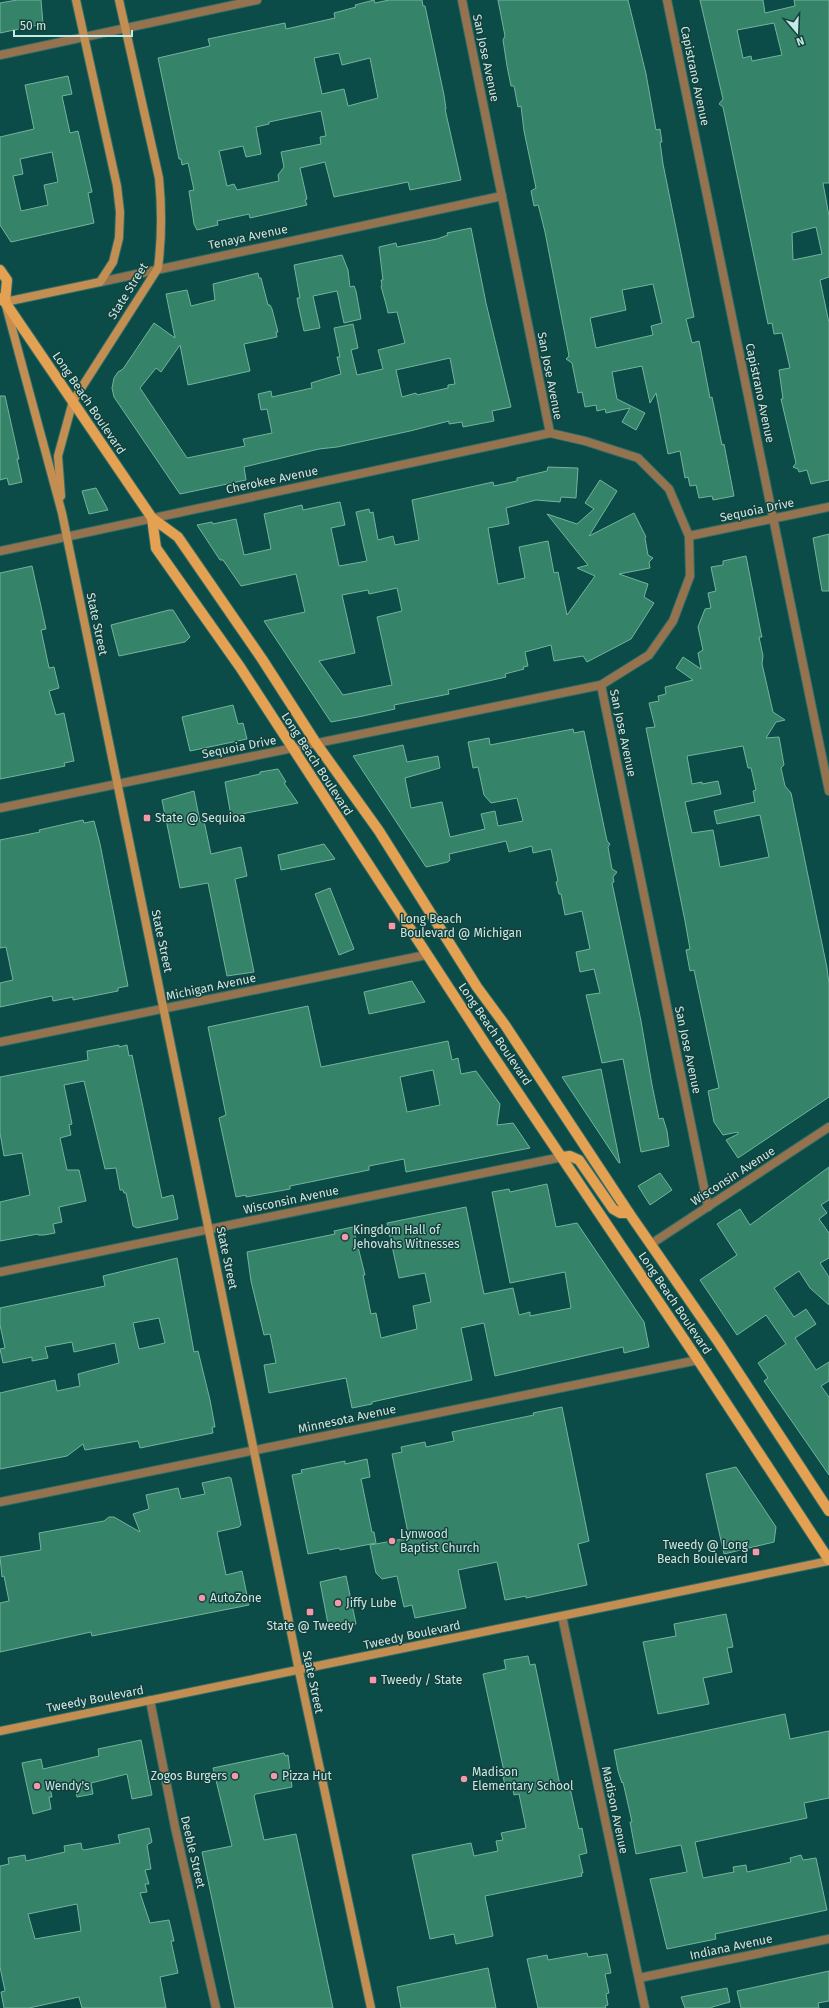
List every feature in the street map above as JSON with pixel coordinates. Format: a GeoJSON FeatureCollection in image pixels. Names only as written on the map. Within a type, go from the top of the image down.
{"type":"FeatureCollection","features":[{"type":"Feature","properties":{"kind":"main road"},"geometry":{"type":"LineString","coordinates":[[76,0],[117,186],[120,212],[118,244],[112,262],[100,282]]}},
{"type":"Feature","properties":{"kind":"main road","name":"State Street"},"geometry":{"type":"LineString","coordinates":[[62,513],[58,456],[73,401],[158,268],[162,229],[159,178],[119,0]]}},
{"type":"Feature","properties":{"kind":"main road"},"geometry":{"type":"LineString","coordinates":[[0,270],[7,280],[2,301]]}},
{"type":"Feature","properties":{"kind":"main road","name":"Tenaya Avenue"},"geometry":{"type":"LineString","coordinates":[[2,301],[100,282]]}},
{"type":"Feature","properties":{"kind":"main road","name":"State Street"},"geometry":{"type":"LineString","coordinates":[[2,301],[62,513],[299,1671],[371,2008]]}},
{"type":"Feature","properties":{"kind":"main road","name":"Long Beach Boulevard"},"geometry":{"type":"LineString","coordinates":[[2,301],[73,401],[152,518],[178,537],[262,659],[316,743],[379,831],[477,987],[575,1129],[629,1213],[719,1343],[829,1511]]}},
{"type":"Feature","properties":{"kind":"main road","name":"Long Beach Boulevard"},"geometry":{"type":"LineString","coordinates":[[152,518],[156,548],[240,667],[426,955],[698,1360],[829,1560]]}},
{"type":"Feature","properties":{"kind":"main road"},"geometry":{"type":"LineString","coordinates":[[562,1157],[570,1156],[579,1160],[613,1209],[620,1213],[629,1213]]}},
{"type":"Feature","properties":{"kind":"main road","name":"Tweedy Boulevard"},"geometry":{"type":"LineString","coordinates":[[0,1731],[299,1671],[829,1560]]}},
{"type":"Feature","properties":{"kind":"street"},"geometry":{"type":"LineString","coordinates":[[0,54],[257,0]]}},
{"type":"Feature","properties":{"kind":"street","name":"San Jose Avenue"},"geometry":{"type":"LineString","coordinates":[[462,0],[550,433],[585,441],[638,458],[668,490],[689,536],[690,576],[673,621],[649,655],[601,685],[708,1207]]}},
{"type":"Feature","properties":{"kind":"street","name":"Capistrano Avenue"},"geometry":{"type":"LineString","coordinates":[[667,0],[829,791]]}},
{"type":"Feature","properties":{"kind":"street","name":"Tenaya Avenue"},"geometry":{"type":"LineString","coordinates":[[100,282],[158,268],[502,196]]}},
{"type":"Feature","properties":{"kind":"street","name":"Cherokee Avenue"},"geometry":{"type":"LineString","coordinates":[[0,551],[550,433]]}},
{"type":"Feature","properties":{"kind":"street","name":"Sequoia Drive"},"geometry":{"type":"LineString","coordinates":[[689,536],[829,508]]}},
{"type":"Feature","properties":{"kind":"street","name":"Sequoia Drive"},"geometry":{"type":"LineString","coordinates":[[0,808],[601,685]]}},
{"type":"Feature","properties":{"kind":"street","name":"Michigan Avenue"},"geometry":{"type":"LineString","coordinates":[[0,1042],[426,955]]}},
{"type":"Feature","properties":{"kind":"street","name":"Wisconsin Avenue"},"geometry":{"type":"LineString","coordinates":[[651,1244],[829,1127]]}},
{"type":"Feature","properties":{"kind":"street","name":"Wisconsin Avenue"},"geometry":{"type":"LineString","coordinates":[[0,1272],[562,1157]]}},
{"type":"Feature","properties":{"kind":"street","name":"Minnesota Avenue"},"geometry":{"type":"LineString","coordinates":[[0,1502],[698,1360]]}},
{"type":"Feature","properties":{"kind":"street","name":"Madison Avenue"},"geometry":{"type":"LineString","coordinates":[[562,1616],[645,2008]]}},
{"type":"Feature","properties":{"kind":"street","name":"Deeble Street"},"geometry":{"type":"LineString","coordinates":[[150,1700],[175,1827],[216,2008]]}},
{"type":"Feature","properties":{"kind":"street","name":"Indiana Avenue"},"geometry":{"type":"LineString","coordinates":[[639,1978],[829,1939]]}},
{"type":"Feature","properties":{"kind":"building"},"geometry":{"type":"Polygon","coordinates":[[[17,0],[41,0],[43,24],[0,33],[0,3],[17,0]]]}},
{"type":"Feature","properties":{"kind":"building"},"geometry":{"type":"Polygon","coordinates":[[[374,0],[375,3],[389,0],[422,0],[423,6],[425,6],[444,95],[445,109],[461,180],[410,190],[408,182],[334,197],[325,162],[300,168],[307,205],[250,218],[249,214],[217,221],[218,225],[197,230],[194,224],[189,191],[194,190],[188,163],[182,165],[181,159],[179,159],[158,58],[210,46],[208,39],[285,23],[286,29],[335,18],[334,13],[356,7],[355,5],[374,0]],[[339,53],[314,58],[322,94],[344,89],[348,106],[378,98],[370,58],[342,65],[339,53]],[[321,111],[269,122],[269,124],[256,127],[261,154],[246,157],[243,146],[219,151],[227,186],[234,184],[237,190],[279,181],[278,175],[284,167],[281,152],[321,144],[320,137],[326,136],[321,111]]]}},
{"type":"Feature","properties":{"kind":"building"},"geometry":{"type":"Polygon","coordinates":[[[498,0],[628,0],[646,74],[656,130],[660,129],[663,164],[694,317],[686,319],[692,343],[699,341],[710,398],[712,397],[722,445],[724,444],[734,496],[713,500],[712,496],[699,498],[696,485],[690,486],[688,477],[685,478],[680,451],[668,454],[656,393],[650,403],[642,366],[612,372],[617,399],[645,413],[636,430],[622,422],[630,408],[606,413],[605,409],[597,411],[596,405],[585,407],[582,392],[578,393],[572,363],[566,359],[569,356],[545,232],[538,205],[534,206],[531,191],[536,188],[524,131],[521,106],[518,107],[514,86],[511,86],[503,40],[505,36],[498,0]],[[653,284],[622,290],[626,310],[590,318],[596,348],[653,335],[651,326],[662,323],[653,284]]]}},
{"type":"Feature","properties":{"kind":"building"},"geometry":{"type":"Polygon","coordinates":[[[700,0],[763,0],[765,13],[795,6],[794,0],[829,0],[829,183],[823,183],[829,216],[829,277],[820,280],[829,323],[829,480],[811,484],[807,470],[799,472],[798,469],[793,467],[796,463],[781,399],[783,399],[779,370],[790,368],[782,333],[774,334],[772,323],[768,324],[723,107],[719,104],[723,99],[700,0]],[[774,23],[737,30],[743,58],[751,56],[752,61],[782,55],[774,23]],[[816,227],[792,233],[793,260],[822,254],[816,227]]]}},
{"type":"Feature","properties":{"kind":"building"},"geometry":{"type":"Polygon","coordinates":[[[68,76],[72,94],[62,96],[70,133],[78,131],[92,192],[88,193],[94,223],[11,242],[0,225],[0,137],[34,129],[25,85],[68,76]],[[52,152],[20,159],[23,174],[13,176],[21,211],[48,205],[44,185],[58,182],[52,152]]]}},
{"type":"Feature","properties":{"kind":"building"},"geometry":{"type":"Polygon","coordinates":[[[471,228],[486,303],[511,407],[492,411],[494,421],[463,427],[462,422],[449,424],[449,421],[410,431],[337,447],[319,449],[244,467],[246,480],[180,494],[114,397],[112,388],[114,378],[118,372],[123,369],[154,323],[175,338],[166,294],[187,290],[191,306],[215,300],[213,284],[258,273],[259,278],[261,278],[268,305],[270,305],[272,309],[278,332],[276,332],[277,337],[244,344],[250,371],[188,385],[180,345],[161,372],[156,368],[140,388],[187,458],[245,446],[243,439],[272,433],[267,409],[261,410],[258,394],[271,391],[272,397],[312,388],[311,383],[341,374],[337,357],[340,357],[334,328],[353,324],[358,348],[351,350],[357,375],[383,369],[378,350],[405,343],[397,312],[388,313],[381,286],[381,280],[383,280],[379,247],[396,243],[397,247],[437,239],[448,235],[447,233],[471,228]],[[450,358],[396,370],[402,397],[416,393],[417,395],[448,388],[448,385],[455,384],[450,358]]]}},
{"type":"Feature","properties":{"kind":"building"},"geometry":{"type":"Polygon","coordinates":[[[342,255],[348,270],[350,287],[354,286],[356,291],[361,319],[344,323],[337,291],[313,296],[320,328],[304,331],[297,298],[300,298],[294,265],[342,255]]]}},
{"type":"Feature","properties":{"kind":"building"},"geometry":{"type":"Polygon","coordinates":[[[0,396],[5,396],[19,459],[17,459],[22,482],[9,485],[7,478],[0,480],[0,396]]]}},
{"type":"Feature","properties":{"kind":"building"},"geometry":{"type":"Polygon","coordinates":[[[548,467],[578,468],[576,498],[561,497],[560,502],[536,500],[506,508],[509,524],[488,528],[498,584],[525,578],[519,547],[548,541],[554,573],[558,572],[567,615],[595,576],[577,568],[588,565],[547,514],[577,524],[594,509],[585,503],[600,480],[617,491],[589,536],[634,513],[646,537],[648,555],[653,558],[649,562],[650,568],[619,574],[648,584],[644,597],[654,603],[631,639],[587,662],[583,656],[554,661],[551,645],[525,652],[528,666],[523,667],[524,669],[505,674],[506,677],[448,690],[449,694],[394,705],[395,709],[331,722],[264,621],[305,612],[296,574],[241,586],[223,560],[220,560],[197,525],[212,522],[213,524],[236,519],[244,555],[271,549],[264,514],[302,505],[303,510],[340,502],[345,525],[331,528],[339,566],[367,561],[356,512],[369,509],[370,513],[373,512],[378,540],[393,536],[395,545],[419,540],[412,500],[493,482],[494,486],[517,481],[517,478],[547,471],[548,467]],[[397,588],[369,594],[368,590],[342,595],[355,653],[319,661],[343,695],[392,685],[377,617],[402,611],[397,588]]]}},
{"type":"Feature","properties":{"kind":"building"},"geometry":{"type":"Polygon","coordinates":[[[96,488],[108,510],[89,514],[82,491],[96,488]]]}},
{"type":"Feature","properties":{"kind":"building"},"geometry":{"type":"Polygon","coordinates":[[[829,534],[829,591],[822,591],[813,538],[829,534]]]}},
{"type":"Feature","properties":{"kind":"building"},"geometry":{"type":"Polygon","coordinates":[[[746,556],[762,637],[759,637],[763,656],[762,664],[773,712],[785,720],[776,722],[766,738],[779,737],[784,765],[781,768],[785,786],[791,793],[829,984],[829,1097],[738,1158],[726,1140],[738,1134],[738,1132],[723,1135],[714,1122],[708,1091],[719,1088],[694,970],[690,971],[686,950],[690,949],[685,921],[646,728],[655,727],[649,703],[659,701],[658,696],[666,694],[665,687],[693,680],[676,668],[683,657],[701,669],[698,653],[703,650],[698,627],[705,609],[711,608],[708,593],[716,591],[711,567],[723,565],[723,561],[746,556]],[[743,746],[687,756],[692,784],[718,781],[721,794],[685,802],[692,833],[713,830],[720,867],[769,857],[760,815],[717,824],[714,811],[755,802],[753,791],[756,790],[751,768],[748,768],[743,746]]]}},
{"type":"Feature","properties":{"kind":"building"},"geometry":{"type":"Polygon","coordinates":[[[32,566],[46,629],[41,630],[49,668],[54,667],[59,688],[49,691],[56,715],[64,713],[74,761],[64,763],[65,766],[0,779],[0,573],[32,566]]]}},
{"type":"Feature","properties":{"kind":"building"},"geometry":{"type":"Polygon","coordinates":[[[173,610],[190,637],[185,642],[119,656],[111,625],[173,610]]]}},
{"type":"Feature","properties":{"kind":"building"},"geometry":{"type":"Polygon","coordinates":[[[233,705],[238,724],[243,723],[247,739],[190,751],[182,717],[233,705]]]}},
{"type":"Feature","properties":{"kind":"building"},"geometry":{"type":"Polygon","coordinates":[[[573,729],[574,733],[584,731],[607,841],[610,844],[608,847],[612,869],[617,872],[613,877],[614,882],[612,883],[641,1021],[659,1119],[663,1118],[667,1131],[669,1146],[641,1152],[623,1059],[602,1063],[586,995],[600,993],[594,969],[580,972],[576,952],[590,949],[582,911],[565,915],[561,894],[559,894],[556,882],[558,881],[551,849],[533,853],[532,846],[509,852],[506,841],[449,854],[450,860],[448,862],[426,867],[353,756],[403,745],[407,762],[438,756],[440,768],[405,778],[411,808],[442,802],[450,837],[485,829],[481,814],[495,811],[498,826],[523,821],[517,798],[491,803],[484,795],[478,767],[473,768],[468,742],[489,738],[490,745],[573,729]]]}},
{"type":"Feature","properties":{"kind":"building"},"geometry":{"type":"Polygon","coordinates":[[[278,769],[286,782],[284,783],[298,803],[231,816],[225,782],[260,774],[260,772],[278,769]]]}},
{"type":"Feature","properties":{"kind":"building"},"geometry":{"type":"Polygon","coordinates":[[[194,791],[200,822],[204,821],[211,854],[241,847],[247,876],[235,879],[254,972],[227,976],[208,883],[180,888],[162,800],[194,791]]]}},
{"type":"Feature","properties":{"kind":"building"},"geometry":{"type":"Polygon","coordinates":[[[83,820],[84,823],[94,821],[100,844],[128,986],[118,988],[118,991],[73,1000],[73,997],[53,1001],[52,996],[0,1007],[0,983],[13,980],[6,947],[0,948],[0,840],[40,832],[39,830],[83,820]]]}},
{"type":"Feature","properties":{"kind":"building"},"geometry":{"type":"Polygon","coordinates":[[[324,844],[335,859],[281,870],[278,855],[324,844]]]}},
{"type":"Feature","properties":{"kind":"building"},"geometry":{"type":"Polygon","coordinates":[[[330,888],[354,949],[339,955],[315,894],[330,888]]]}},
{"type":"Feature","properties":{"kind":"building"},"geometry":{"type":"Polygon","coordinates":[[[412,981],[425,1002],[369,1014],[364,992],[412,981]]]}},
{"type":"Feature","properties":{"kind":"building"},"geometry":{"type":"Polygon","coordinates":[[[308,1006],[321,1067],[448,1041],[452,1060],[458,1058],[461,1074],[476,1071],[500,1104],[497,1125],[513,1123],[530,1148],[406,1172],[404,1159],[369,1166],[369,1170],[290,1186],[290,1189],[246,1197],[246,1195],[236,1197],[219,1118],[226,1115],[208,1027],[308,1006]],[[433,1070],[400,1077],[407,1112],[440,1105],[433,1070]]]}},
{"type":"Feature","properties":{"kind":"building"},"geometry":{"type":"Polygon","coordinates":[[[119,1045],[119,1047],[127,1045],[129,1056],[132,1055],[162,1198],[173,1195],[178,1219],[137,1228],[133,1226],[126,1193],[124,1193],[123,1190],[120,1190],[116,1168],[105,1169],[84,1081],[64,1085],[72,1124],[69,1125],[71,1135],[60,1138],[67,1170],[79,1170],[86,1201],[59,1207],[62,1222],[53,1224],[55,1233],[44,1235],[38,1234],[0,1241],[0,1202],[30,1195],[22,1153],[4,1156],[0,1133],[0,1077],[88,1060],[87,1051],[119,1045]]]}},
{"type":"Feature","properties":{"kind":"building"},"geometry":{"type":"Polygon","coordinates":[[[601,1069],[620,1163],[562,1077],[601,1069]]]}},
{"type":"Feature","properties":{"kind":"building"},"geometry":{"type":"Polygon","coordinates":[[[829,1167],[829,1200],[821,1205],[827,1213],[819,1219],[829,1233],[829,1258],[820,1263],[829,1277],[829,1305],[810,1288],[799,1271],[774,1288],[794,1317],[806,1309],[816,1324],[795,1338],[816,1370],[829,1362],[829,1381],[821,1386],[829,1397],[829,1475],[764,1381],[768,1378],[758,1363],[786,1344],[766,1315],[737,1335],[700,1280],[737,1255],[717,1224],[740,1209],[750,1225],[829,1167]]]}},
{"type":"Feature","properties":{"kind":"building"},"geometry":{"type":"Polygon","coordinates":[[[660,1173],[672,1190],[650,1205],[638,1186],[660,1173]]]}},
{"type":"Feature","properties":{"kind":"building"},"geometry":{"type":"Polygon","coordinates":[[[547,1184],[556,1227],[577,1223],[644,1322],[649,1347],[624,1353],[623,1347],[495,1376],[484,1323],[461,1328],[472,1380],[372,1402],[372,1404],[352,1408],[346,1378],[269,1393],[264,1365],[276,1363],[270,1334],[264,1335],[251,1281],[247,1252],[335,1234],[334,1231],[353,1227],[365,1275],[363,1275],[371,1314],[376,1313],[381,1338],[417,1329],[413,1306],[431,1302],[425,1273],[399,1278],[387,1223],[466,1207],[484,1294],[513,1288],[519,1315],[530,1312],[530,1316],[571,1308],[565,1272],[510,1283],[492,1192],[509,1189],[510,1192],[547,1184]]]}},
{"type":"Feature","properties":{"kind":"building"},"geometry":{"type":"Polygon","coordinates":[[[177,1258],[194,1352],[198,1351],[210,1400],[215,1427],[212,1427],[213,1433],[140,1448],[138,1441],[85,1450],[83,1444],[67,1456],[0,1469],[0,1393],[55,1380],[57,1391],[80,1386],[78,1374],[119,1363],[115,1343],[74,1352],[72,1342],[45,1347],[48,1358],[32,1361],[32,1357],[3,1363],[0,1349],[5,1348],[0,1325],[0,1308],[105,1286],[103,1276],[177,1258]],[[159,1318],[133,1323],[139,1349],[165,1343],[159,1318]]]}},
{"type":"Feature","properties":{"kind":"building"},"geometry":{"type":"Polygon","coordinates":[[[562,1407],[589,1541],[578,1544],[587,1585],[526,1598],[526,1596],[505,1600],[497,1562],[458,1570],[466,1608],[415,1618],[412,1605],[404,1607],[397,1576],[382,1579],[376,1573],[370,1545],[409,1538],[392,1454],[402,1452],[401,1447],[425,1442],[426,1447],[454,1441],[452,1432],[534,1415],[533,1413],[562,1407]]]}},
{"type":"Feature","properties":{"kind":"building"},"geometry":{"type":"Polygon","coordinates":[[[367,1459],[370,1477],[361,1479],[372,1532],[374,1532],[376,1543],[308,1554],[292,1475],[302,1473],[301,1470],[345,1461],[345,1464],[367,1459]]]}},
{"type":"Feature","properties":{"kind":"building"},"geometry":{"type":"Polygon","coordinates":[[[736,1467],[776,1527],[774,1542],[724,1554],[706,1474],[736,1467]]]}},
{"type":"Feature","properties":{"kind":"building"},"geometry":{"type":"Polygon","coordinates":[[[229,1477],[231,1478],[241,1525],[239,1527],[217,1532],[226,1575],[242,1571],[249,1605],[92,1636],[91,1632],[0,1652],[0,1603],[9,1601],[4,1576],[2,1577],[0,1557],[41,1550],[39,1533],[104,1521],[109,1517],[114,1517],[140,1532],[133,1514],[149,1509],[146,1495],[178,1488],[181,1499],[205,1494],[202,1483],[229,1477]]]}},
{"type":"Feature","properties":{"kind":"building","name":"Jiffy Lube"},"geometry":{"type":"Polygon","coordinates":[[[346,1576],[356,1624],[329,1629],[320,1582],[346,1576]]]}},
{"type":"Feature","properties":{"kind":"building"},"geometry":{"type":"Polygon","coordinates":[[[726,1614],[733,1647],[727,1648],[732,1672],[703,1678],[709,1704],[658,1714],[643,1642],[676,1636],[674,1624],[726,1614]]]}},
{"type":"Feature","properties":{"kind":"building"},"geometry":{"type":"Polygon","coordinates":[[[528,1656],[530,1665],[535,1664],[561,1790],[570,1788],[579,1829],[582,1828],[587,1853],[579,1855],[583,1873],[581,1873],[582,1876],[485,1896],[493,1936],[456,1944],[454,1934],[430,1939],[412,1855],[471,1843],[474,1856],[498,1851],[496,1841],[503,1840],[501,1833],[526,1828],[519,1794],[514,1795],[513,1789],[506,1790],[503,1776],[505,1776],[483,1674],[506,1669],[504,1660],[528,1656]]]}},
{"type":"Feature","properties":{"kind":"building"},"geometry":{"type":"Polygon","coordinates":[[[785,1714],[790,1739],[829,1731],[829,1798],[804,1803],[807,1818],[695,1842],[703,1878],[734,1872],[733,1867],[746,1865],[747,1872],[791,1862],[790,1858],[801,1855],[803,1860],[816,1858],[827,1910],[715,1934],[716,1939],[667,1949],[650,1879],[687,1872],[681,1845],[636,1854],[630,1822],[632,1822],[623,1782],[622,1783],[618,1771],[614,1750],[785,1714]]]}},
{"type":"Feature","properties":{"kind":"building"},"geometry":{"type":"Polygon","coordinates":[[[141,1740],[152,1795],[132,1799],[127,1774],[91,1783],[93,1794],[77,1797],[74,1783],[50,1788],[52,1797],[49,1797],[51,1809],[33,1814],[22,1763],[41,1759],[43,1769],[99,1756],[98,1749],[141,1740]]]}},
{"type":"Feature","properties":{"kind":"building"},"geometry":{"type":"Polygon","coordinates":[[[284,1753],[285,1756],[288,1755],[292,1787],[256,1794],[254,1796],[264,1840],[296,1834],[333,2008],[235,2008],[202,1852],[232,1846],[213,1768],[284,1753]]]}},
{"type":"Feature","properties":{"kind":"building"},"geometry":{"type":"Polygon","coordinates":[[[149,1828],[152,1842],[147,1845],[151,1869],[145,1870],[149,1884],[145,1884],[147,1892],[140,1893],[150,1923],[169,1920],[174,1941],[171,1941],[178,1973],[160,1977],[166,2008],[82,2008],[79,1997],[29,2008],[4,2008],[1,1992],[5,1991],[0,1967],[0,1866],[9,1864],[8,1858],[25,1855],[26,1861],[65,1852],[64,1846],[81,1843],[82,1849],[84,1850],[120,1843],[118,1835],[149,1828]],[[77,1904],[28,1914],[35,1939],[81,1931],[77,1904]]]}},
{"type":"Feature","properties":{"kind":"building"},"geometry":{"type":"Polygon","coordinates":[[[587,1953],[588,1957],[607,1954],[611,1973],[605,1974],[609,1993],[606,1994],[608,2005],[605,2006],[606,2008],[538,2008],[527,1959],[547,1955],[548,1960],[587,1953]]]}},
{"type":"Feature","properties":{"kind":"building"},"geometry":{"type":"Polygon","coordinates":[[[488,1968],[496,2008],[401,2008],[397,1987],[488,1968]]]}},
{"type":"Feature","properties":{"kind":"building"},"geometry":{"type":"Polygon","coordinates":[[[829,1971],[829,2001],[818,2003],[819,2008],[741,2008],[737,1991],[829,1971]]]}},
{"type":"Feature","properties":{"kind":"building"},"geometry":{"type":"Polygon","coordinates":[[[727,1988],[730,2002],[712,2008],[685,2008],[681,1997],[727,1988]]]}},
{"type":"Feature","properties":{"kind":"place","name":"State @ Sequioa"},"geometry":{"type":"Point","coordinates":[147,818]}},
{"type":"Feature","properties":{"kind":"place","name":"Long Beach Boulevard @ Michigan"},"geometry":{"type":"Point","coordinates":[392,926]}},
{"type":"Feature","properties":{"kind":"place","name":"Kingdom Hall of Jehovahs Witnesses"},"geometry":{"type":"Point","coordinates":[345,1237]}},
{"type":"Feature","properties":{"kind":"place","name":"Lynwood Baptist Church"},"geometry":{"type":"Point","coordinates":[392,1541]}},
{"type":"Feature","properties":{"kind":"place","name":"Tweedy @ Long Beach Boulevard"},"geometry":{"type":"Point","coordinates":[756,1552]}},
{"type":"Feature","properties":{"kind":"place","name":"AutoZone"},"geometry":{"type":"Point","coordinates":[202,1598]}},
{"type":"Feature","properties":{"kind":"place","name":"Jiffy Lube"},"geometry":{"type":"Point","coordinates":[338,1603]}},
{"type":"Feature","properties":{"kind":"place","name":"State @ Tweedy"},"geometry":{"type":"Point","coordinates":[310,1612]}},
{"type":"Feature","properties":{"kind":"place","name":"Tweedy / State"},"geometry":{"type":"Point","coordinates":[373,1680]}},
{"type":"Feature","properties":{"kind":"place","name":"Zogos Burgers"},"geometry":{"type":"Point","coordinates":[235,1776]}},
{"type":"Feature","properties":{"kind":"place","name":"Pizza Hut"},"geometry":{"type":"Point","coordinates":[274,1776]}},
{"type":"Feature","properties":{"kind":"place","name":"Madison Elementary School"},"geometry":{"type":"Point","coordinates":[464,1779]}},
{"type":"Feature","properties":{"kind":"place","name":"Wendy's"},"geometry":{"type":"Point","coordinates":[37,1786]}}]}
